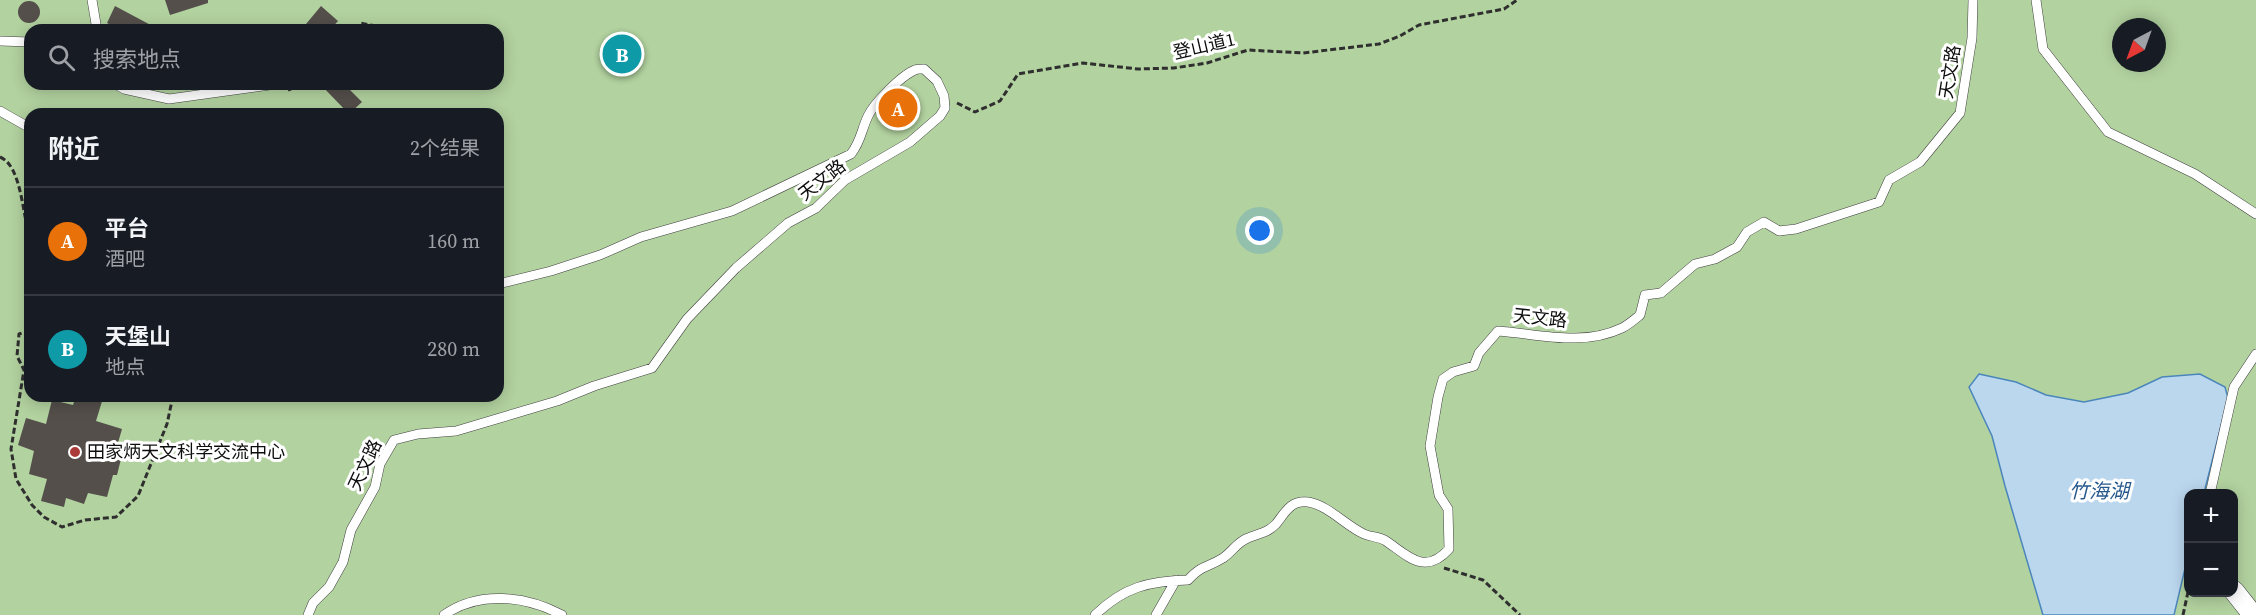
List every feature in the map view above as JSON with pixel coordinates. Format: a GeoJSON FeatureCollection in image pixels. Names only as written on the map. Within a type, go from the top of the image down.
{"type":"FeatureCollection","features":[{"type":"Feature","properties":{"kind":"street"},"geometry":{"type":"LineString","coordinates":[[2238,596],[2253,615]]}},
{"type":"Feature","properties":{"kind":"lane"},"geometry":{"type":"LineString","coordinates":[[92,0],[96,24]]}},
{"type":"Feature","properties":{"kind":"lane","name":"天文路"},"geometry":{"type":"LineString","coordinates":[[1428,562],[1442,557],[1449,549],[1448,509],[1439,495],[1430,446],[1443,379],[1454,372],[1474,366],[1479,353],[1498,331],[1557,339],[1589,338],[1622,328],[1640,315],[1645,295],[1661,293],[1695,264],[1715,259],[1737,247],[1747,232],[1764,222],[1779,231],[1796,229],[1879,202],[1889,180],[1920,162],[1960,113],[1972,38],[1973,0]]}},
{"type":"Feature","properties":{"kind":"lane"},"geometry":{"type":"LineString","coordinates":[[2036,0],[2043,49],[2108,132],[2195,174],[2256,214]]}},
{"type":"Feature","properties":{"kind":"lane"},"geometry":{"type":"LineString","coordinates":[[0,41],[24,42]]}},
{"type":"Feature","properties":{"kind":"lane","name":"天文路"},"geometry":{"type":"LineString","coordinates":[[308,615],[314,603],[329,587],[342,562],[351,530],[375,487],[380,464],[394,440],[418,434],[456,431],[557,401],[594,386],[652,368],[687,319],[736,268],[788,224],[816,208],[845,180],[910,142],[940,116],[945,108],[944,96],[936,81],[924,69],[915,69],[887,90],[869,113],[861,132],[860,142],[851,154],[732,211],[641,237],[600,255],[551,271],[504,283]]}},
{"type":"Feature","properties":{"kind":"lane"},"geometry":{"type":"LineString","coordinates":[[128,90],[169,99],[234,90]]}},
{"type":"Feature","properties":{"kind":"lane"},"geometry":{"type":"LineString","coordinates":[[0,111],[24,125]]}},
{"type":"Feature","properties":{"kind":"lane"},"geometry":{"type":"LineString","coordinates":[[2211,489],[2234,387],[2256,354]]}},
{"type":"Feature","properties":{"kind":"lane"},"geometry":{"type":"LineString","coordinates":[[1095,615],[1123,592],[1161,580],[1188,580],[1199,568],[1224,557],[1235,545],[1249,537],[1262,535],[1275,524],[1286,508],[1297,503],[1309,502],[1318,506],[1365,534],[1384,540],[1413,561],[1428,562]]}},
{"type":"Feature","properties":{"kind":"lane"},"geometry":{"type":"LineString","coordinates":[[1156,615],[1176,580]]}},
{"type":"Feature","properties":{"kind":"lane"},"geometry":{"type":"LineString","coordinates":[[444,615],[455,608],[487,598],[512,599],[544,605],[562,615]]}},
{"type":"Feature","properties":{"kind":"path","name":"登山道1"},"geometry":{"type":"LineString","coordinates":[[944,96],[975,112],[1000,101],[1018,74],[1083,63],[1138,69],[1174,68],[1207,63],[1248,50],[1303,53],[1379,44],[1419,25],[1504,9],[1517,0]]}},
{"type":"Feature","properties":{"kind":"path"},"geometry":{"type":"LineString","coordinates":[[0,156],[6,159],[14,173],[24,222]]}},
{"type":"Feature","properties":{"kind":"path"},"geometry":{"type":"LineString","coordinates":[[24,332],[19,334],[17,356],[24,370],[11,449],[16,479],[32,505],[44,517],[62,527],[86,520],[116,517],[138,496],[166,424],[172,402]]}},
{"type":"Feature","properties":{"kind":"path"},"geometry":{"type":"LineString","coordinates":[[1428,562],[1483,580],[1520,615]]}},
{"type":"Feature","properties":{"kind":"path"},"geometry":{"type":"LineString","coordinates":[[2183,615],[2187,597]]}},
{"type":"Feature","properties":{"kind":"green space"},"geometry":{"type":"Polygon","coordinates":[[[0,0],[2256,0],[2256,615],[0,615],[0,0]]]}},
{"type":"Feature","properties":{"kind":"water","name":"竹海湖"},"geometry":{"type":"Polygon","coordinates":[[[1979,374],[2016,382],[2046,395],[2084,402],[2128,393],[2162,377],[2200,374],[2225,387],[2228,398],[2205,489],[2184,489],[2184,573],[2174,615],[2043,615],[1992,436],[1969,387],[1979,374]]]}},
{"type":"Feature","properties":{"kind":"building"},"geometry":{"type":"Polygon","coordinates":[[[165,0],[208,0],[208,3],[170,15],[165,0]]]}},
{"type":"Feature","properties":{"kind":"building"},"geometry":{"type":"Polygon","coordinates":[[[29,1],[37,4],[40,12],[37,20],[29,23],[21,20],[18,12],[21,4],[29,1]]]}},
{"type":"Feature","properties":{"kind":"building"},"geometry":{"type":"Polygon","coordinates":[[[115,6],[149,24],[109,24],[107,23],[115,6]]]}},
{"type":"Feature","properties":{"kind":"building"},"geometry":{"type":"Polygon","coordinates":[[[321,6],[338,21],[335,24],[306,24],[321,6]]]}},
{"type":"Feature","properties":{"kind":"building"},"geometry":{"type":"Polygon","coordinates":[[[326,90],[350,90],[362,102],[356,108],[343,108],[326,90]]]}},
{"type":"Feature","properties":{"kind":"building","name":"田家炳天文科学交流中心"},"geometry":{"type":"Polygon","coordinates":[[[52,402],[73,405],[74,402],[102,402],[96,421],[122,429],[115,453],[122,455],[117,475],[113,475],[107,497],[88,493],[84,504],[66,498],[64,507],[41,501],[47,479],[29,474],[34,451],[18,445],[26,418],[46,424],[52,402]]]}},
{"type":"Feature","properties":{"kind":"place","name":"天堡山"},"geometry":{"type":"Point","coordinates":[622,54]}},
{"type":"Feature","properties":{"kind":"place","name":"平台"},"geometry":{"type":"Point","coordinates":[898,108]}},
{"type":"Feature","properties":{"kind":"place","name":"田家炳天文科学交流中心"},"geometry":{"type":"Point","coordinates":[75,452]}}]}
